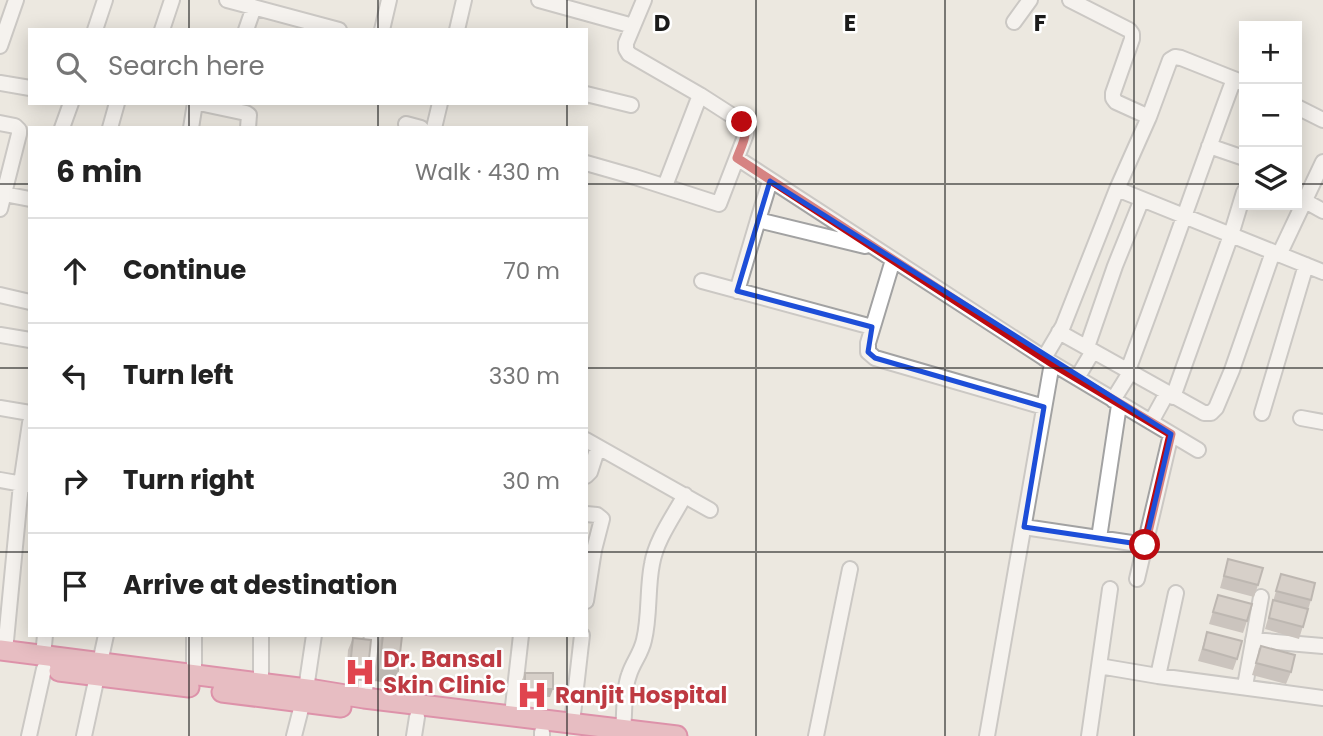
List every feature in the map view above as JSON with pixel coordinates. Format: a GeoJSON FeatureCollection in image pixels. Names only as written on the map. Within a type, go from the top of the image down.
{"type":"FeatureCollection","features":[{"type":"Feature","properties":{"kind":"highway"},"geometry":{"type":"LineString","coordinates":[[2,654],[44,662],[304,696],[364,698],[512,715],[572,729]]}},
{"type":"Feature","properties":{"kind":"highway"},"geometry":{"type":"LineString","coordinates":[[99,669],[194,675],[261,683],[416,726],[542,734],[572,729],[623,729],[677,736]]}},
{"type":"Feature","properties":{"kind":"street"},"geometry":{"type":"LineString","coordinates":[[0,47],[5,18],[16,0]]}},
{"type":"Feature","properties":{"kind":"street"},"geometry":{"type":"LineString","coordinates":[[96,28],[105,0]]}},
{"type":"Feature","properties":{"kind":"street"},"geometry":{"type":"LineString","coordinates":[[163,28],[172,0]]}},
{"type":"Feature","properties":{"kind":"street"},"geometry":{"type":"LineString","coordinates":[[226,0],[315,27]]}},
{"type":"Feature","properties":{"kind":"street"},"geometry":{"type":"LineString","coordinates":[[382,28],[389,0]]}},
{"type":"Feature","properties":{"kind":"street"},"geometry":{"type":"LineString","coordinates":[[457,28],[464,0]]}},
{"type":"Feature","properties":{"kind":"street"},"geometry":{"type":"LineString","coordinates":[[539,0],[571,4],[633,26]]}},
{"type":"Feature","properties":{"kind":"street"},"geometry":{"type":"LineString","coordinates":[[588,164],[719,204],[746,134],[746,127],[742,122],[629,54],[626,43],[644,0]]}},
{"type":"Feature","properties":{"kind":"street"},"geometry":{"type":"LineString","coordinates":[[1014,22],[1030,0]]}},
{"type":"Feature","properties":{"kind":"street"},"geometry":{"type":"LineString","coordinates":[[1076,2],[1132,34],[1113,98],[1116,102],[1149,117]]}},
{"type":"Feature","properties":{"kind":"street"},"geometry":{"type":"LineString","coordinates":[[247,28],[254,7]]}},
{"type":"Feature","properties":{"kind":"street"},"geometry":{"type":"LineString","coordinates":[[987,736],[1044,407],[1048,360],[1170,60],[1175,57],[1239,81],[1209,146],[1130,371],[1116,402],[1099,538]]}},
{"type":"Feature","properties":{"kind":"street"},"geometry":{"type":"LineString","coordinates":[[0,83],[28,88]]}},
{"type":"Feature","properties":{"kind":"street"},"geometry":{"type":"LineString","coordinates":[[588,94],[631,105]]}},
{"type":"Feature","properties":{"kind":"street"},"geometry":{"type":"LineString","coordinates":[[665,186],[700,95]]}},
{"type":"Feature","properties":{"kind":"street"},"geometry":{"type":"LineString","coordinates":[[64,126],[70,105]]}},
{"type":"Feature","properties":{"kind":"street"},"geometry":{"type":"LineString","coordinates":[[111,126],[116,105]]}},
{"type":"Feature","properties":{"kind":"street"},"geometry":{"type":"LineString","coordinates":[[191,126],[197,105]]}},
{"type":"Feature","properties":{"kind":"street"},"geometry":{"type":"LineString","coordinates":[[222,105],[249,115],[248,126]]}},
{"type":"Feature","properties":{"kind":"street"},"geometry":{"type":"LineString","coordinates":[[435,126],[440,105]]}},
{"type":"Feature","properties":{"kind":"street"},"geometry":{"type":"LineString","coordinates":[[1302,110],[1323,120]]}},
{"type":"Feature","properties":{"kind":"street"},"geometry":{"type":"LineString","coordinates":[[0,123],[15,126],[19,130],[0,209]]}},
{"type":"Feature","properties":{"kind":"street"},"geometry":{"type":"LineString","coordinates":[[406,124],[414,126]]}},
{"type":"Feature","properties":{"kind":"street"},"geometry":{"type":"LineString","coordinates":[[1209,146],[1239,156]]}},
{"type":"Feature","properties":{"kind":"street"},"geometry":{"type":"LineString","coordinates":[[737,158],[1048,360],[1198,450]]}},
{"type":"Feature","properties":{"kind":"street"},"geometry":{"type":"LineString","coordinates":[[1059,332],[1170,395],[1204,413],[1212,413],[1232,370],[1276,254],[1323,162]]}},
{"type":"Feature","properties":{"kind":"street"},"geometry":{"type":"LineString","coordinates":[[737,291],[769,181]]}},
{"type":"Feature","properties":{"kind":"street"},"geometry":{"type":"LineString","coordinates":[[1117,189],[1276,254],[1317,267],[1262,413]]}},
{"type":"Feature","properties":{"kind":"street"},"geometry":{"type":"LineString","coordinates":[[4,194],[28,199]]}},
{"type":"Feature","properties":{"kind":"street"},"geometry":{"type":"LineString","coordinates":[[1077,378],[1090,349],[1115,266],[1142,199]]}},
{"type":"Feature","properties":{"kind":"street"},"geometry":{"type":"LineString","coordinates":[[1305,201],[1323,211]]}},
{"type":"Feature","properties":{"kind":"street"},"geometry":{"type":"LineString","coordinates":[[1151,422],[1170,395],[1239,209]]}},
{"type":"Feature","properties":{"kind":"street"},"geometry":{"type":"LineString","coordinates":[[758,220],[876,249]]}},
{"type":"Feature","properties":{"kind":"street"},"geometry":{"type":"LineString","coordinates":[[893,260],[868,342],[869,352],[875,358],[1044,407]]}},
{"type":"Feature","properties":{"kind":"street"},"geometry":{"type":"LineString","coordinates":[[702,281],[872,327]]}},
{"type":"Feature","properties":{"kind":"street"},"geometry":{"type":"LineString","coordinates":[[0,295],[28,302]]}},
{"type":"Feature","properties":{"kind":"street"},"geometry":{"type":"LineString","coordinates":[[0,335],[28,340]]}},
{"type":"Feature","properties":{"kind":"street"},"geometry":{"type":"LineString","coordinates":[[0,408],[28,413]]}},
{"type":"Feature","properties":{"kind":"street"},"geometry":{"type":"LineString","coordinates":[[1301,418],[1323,422]]}},
{"type":"Feature","properties":{"kind":"street"},"geometry":{"type":"LineString","coordinates":[[1138,579],[1171,434]]}},
{"type":"Feature","properties":{"kind":"street"},"geometry":{"type":"LineString","coordinates":[[588,474],[592,443],[710,510]]}},
{"type":"Feature","properties":{"kind":"street"},"geometry":{"type":"LineString","coordinates":[[2,654],[28,448]]}},
{"type":"Feature","properties":{"kind":"street"},"geometry":{"type":"LineString","coordinates":[[0,480],[25,485]]}},
{"type":"Feature","properties":{"kind":"street"},"geometry":{"type":"LineString","coordinates":[[623,729],[627,679],[646,634],[652,561],[685,495]]}},
{"type":"Feature","properties":{"kind":"street"},"geometry":{"type":"LineString","coordinates":[[588,514],[597,515],[602,519],[588,587]]}},
{"type":"Feature","properties":{"kind":"street"},"geometry":{"type":"LineString","coordinates":[[1024,527],[1145,545]]}},
{"type":"Feature","properties":{"kind":"street"},"geometry":{"type":"LineString","coordinates":[[816,736],[850,569]]}},
{"type":"Feature","properties":{"kind":"street"},"geometry":{"type":"LineString","coordinates":[[1089,736],[1110,589]]}},
{"type":"Feature","properties":{"kind":"street"},"geometry":{"type":"LineString","coordinates":[[1158,676],[1176,593]]}},
{"type":"Feature","properties":{"kind":"street"},"geometry":{"type":"LineString","coordinates":[[1245,686],[1261,597]]}},
{"type":"Feature","properties":{"kind":"street"},"geometry":{"type":"LineString","coordinates":[[29,736],[44,662],[46,637]]}},
{"type":"Feature","properties":{"kind":"street"},"geometry":{"type":"LineString","coordinates":[[84,736],[106,637]]}},
{"type":"Feature","properties":{"kind":"street"},"geometry":{"type":"LineString","coordinates":[[194,637],[194,675]]}},
{"type":"Feature","properties":{"kind":"street"},"geometry":{"type":"LineString","coordinates":[[261,637],[261,683]]}},
{"type":"Feature","properties":{"kind":"street"},"geometry":{"type":"LineString","coordinates":[[294,736],[314,637]]}},
{"type":"Feature","properties":{"kind":"street"},"geometry":{"type":"LineString","coordinates":[[364,698],[372,637]]}},
{"type":"Feature","properties":{"kind":"street"},"geometry":{"type":"LineString","coordinates":[[512,715],[521,637]]}},
{"type":"Feature","properties":{"kind":"street"},"geometry":{"type":"LineString","coordinates":[[572,729],[582,637]]}},
{"type":"Feature","properties":{"kind":"street"},"geometry":{"type":"LineString","coordinates":[[1253,640],[1323,646]]}},
{"type":"Feature","properties":{"kind":"street"},"geometry":{"type":"LineString","coordinates":[[1099,666],[1323,698]]}},
{"type":"Feature","properties":{"kind":"highlighted area"},"geometry":{"type":"Polygon","coordinates":[[[770,181],[1171,434],[1145,545],[1024,527],[1044,407],[875,358],[868,352],[872,327],[737,291],[770,181]]]}},
{"type":"Feature","properties":{"kind":"building"},"geometry":{"type":"Polygon","coordinates":[[[1228,559],[1263,568],[1258,585],[1224,576],[1228,559]]]}},
{"type":"Feature","properties":{"kind":"building"},"geometry":{"type":"Polygon","coordinates":[[[1281,574],[1315,583],[1311,600],[1276,591],[1281,574]]]}},
{"type":"Feature","properties":{"kind":"building"},"geometry":{"type":"Polygon","coordinates":[[[1218,595],[1252,604],[1247,621],[1213,612],[1218,595]]]}},
{"type":"Feature","properties":{"kind":"building"},"geometry":{"type":"Polygon","coordinates":[[[1273,600],[1308,609],[1303,627],[1269,618],[1273,600]]]}},
{"type":"Feature","properties":{"kind":"building"},"geometry":{"type":"Polygon","coordinates":[[[1207,632],[1242,641],[1237,659],[1203,649],[1207,632]]]}},
{"type":"Feature","properties":{"kind":"building"},"geometry":{"type":"Polygon","coordinates":[[[383,637],[402,637],[398,671],[379,670],[383,637]]]}},
{"type":"Feature","properties":{"kind":"building"},"geometry":{"type":"Polygon","coordinates":[[[353,638],[371,640],[368,669],[350,667],[353,638]]]}},
{"type":"Feature","properties":{"kind":"building"},"geometry":{"type":"Polygon","coordinates":[[[1261,646],[1295,655],[1291,672],[1256,663],[1261,646]]]}},
{"type":"Feature","properties":{"kind":"building"},"geometry":{"type":"Polygon","coordinates":[[[525,673],[553,673],[553,689],[525,689],[525,673]]]}},
{"type":"Feature","properties":{"kind":"place","name":"Dr. Bansal Skin Clinic"},"geometry":{"type":"Point","coordinates":[360,672]}},
{"type":"Feature","properties":{"kind":"place","name":"Ranjit Hospital"},"geometry":{"type":"Point","coordinates":[532,695]}},
{"type":"Feature","properties":{"kind":"route"},"geometry":{"type":"LineString","coordinates":[[742,122],[746,127],[746,134],[737,158],[1052,363],[1171,434],[1145,545]]}}]}
